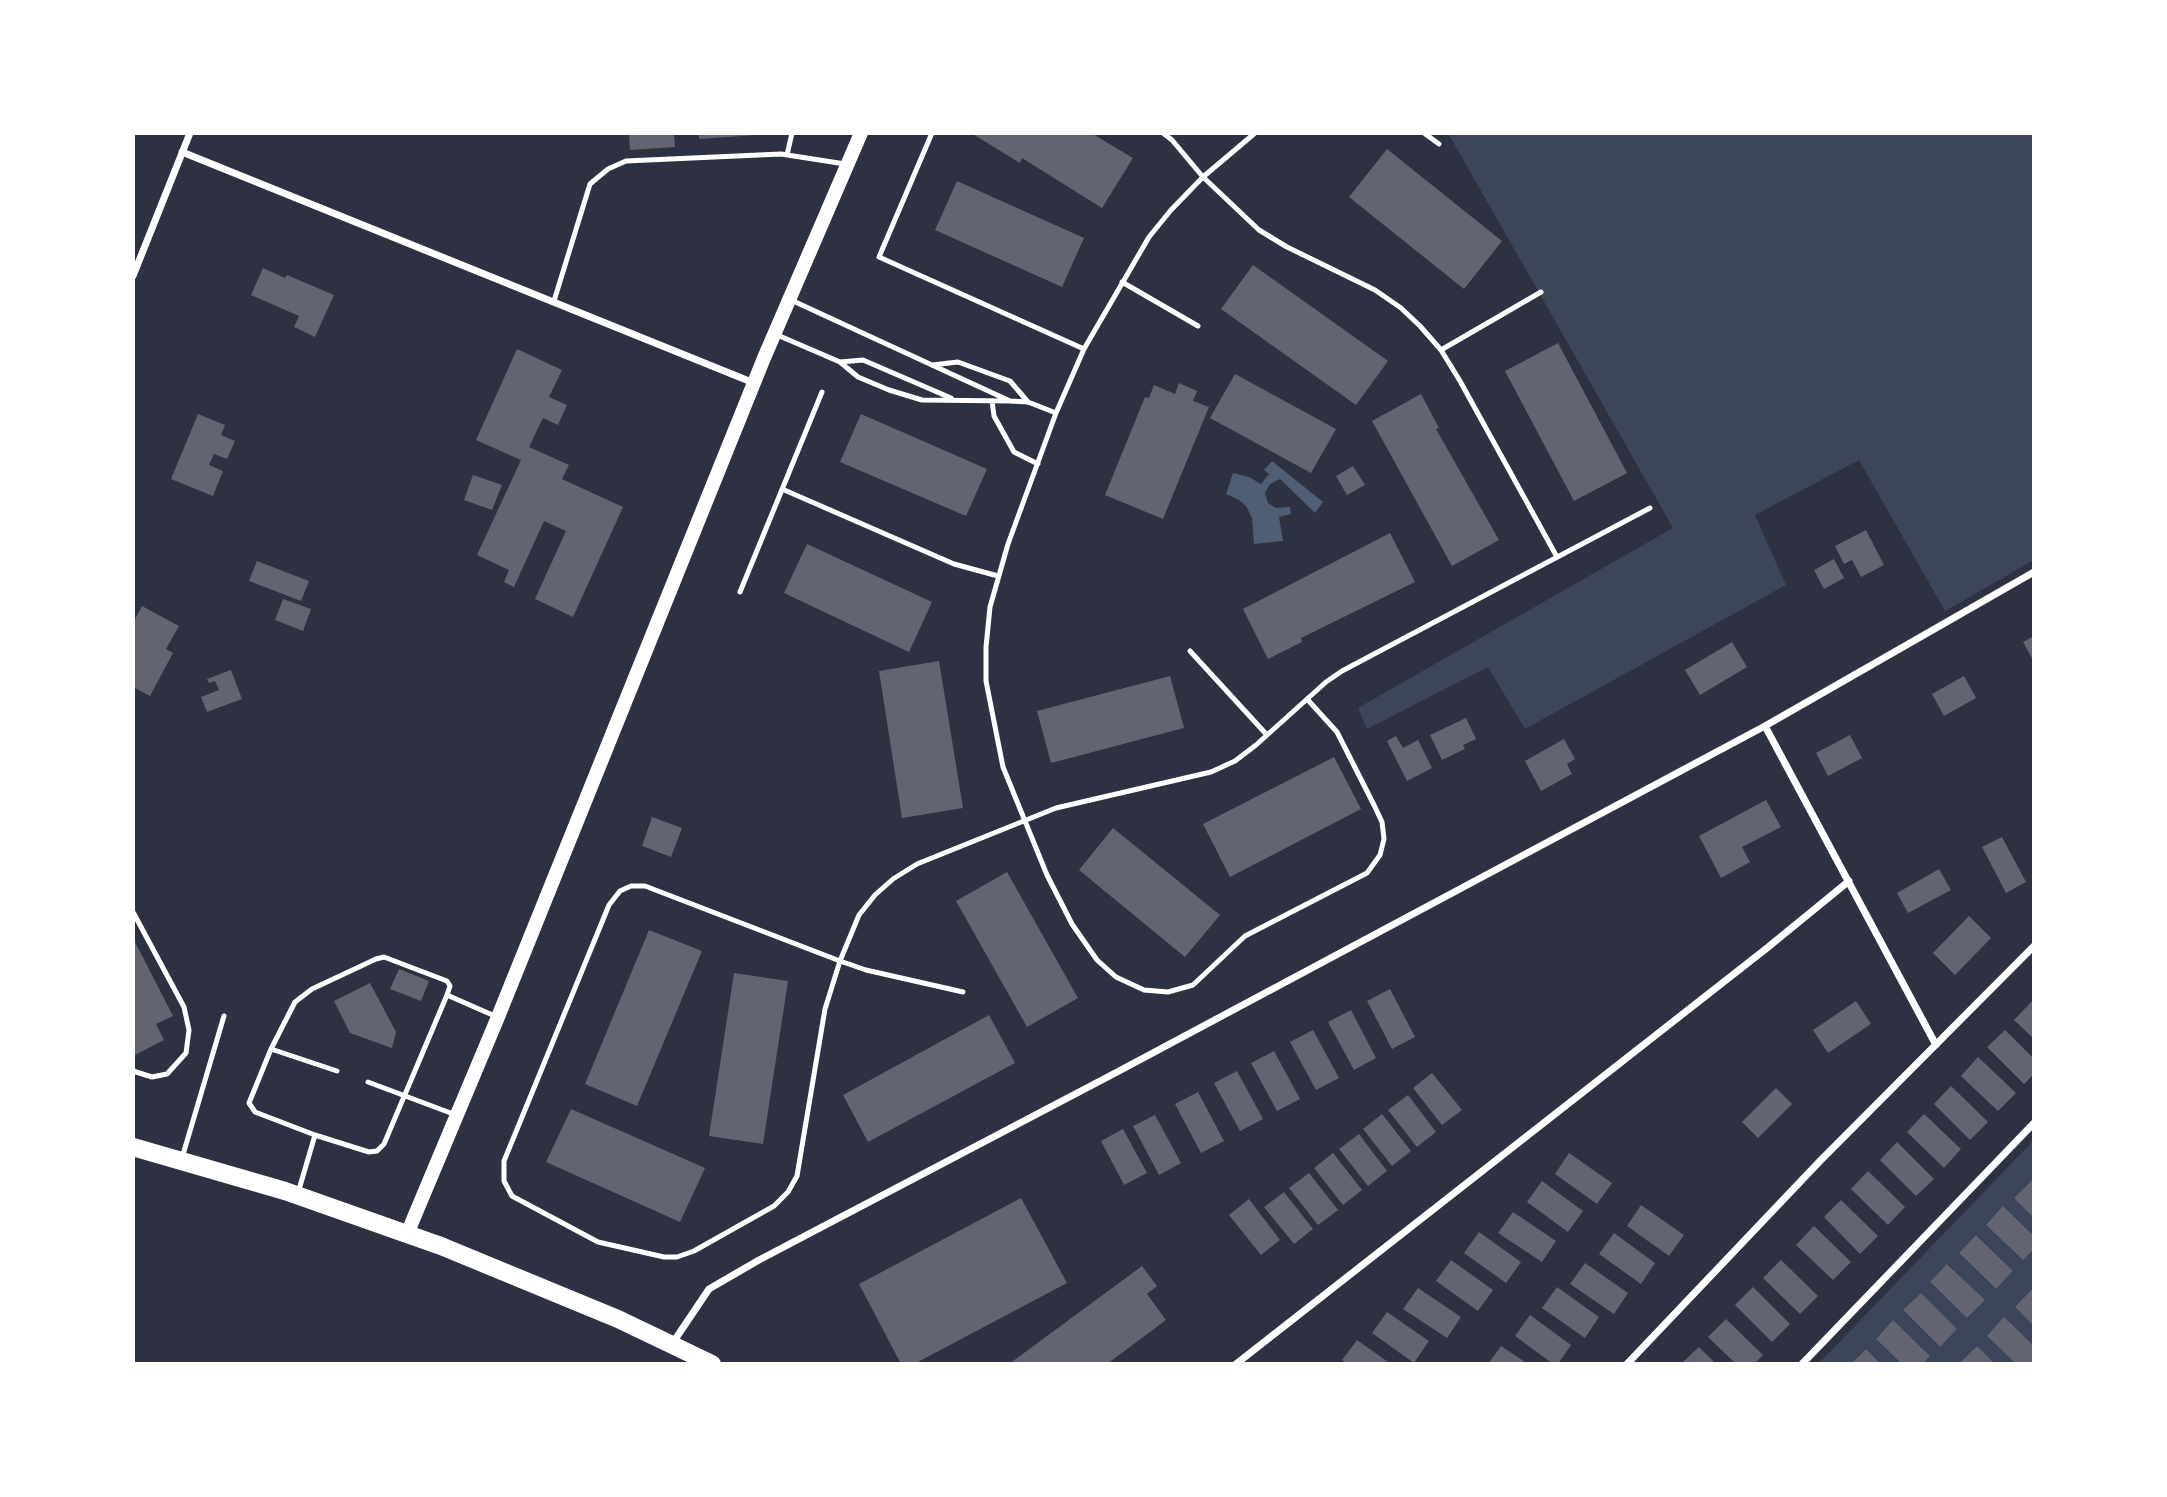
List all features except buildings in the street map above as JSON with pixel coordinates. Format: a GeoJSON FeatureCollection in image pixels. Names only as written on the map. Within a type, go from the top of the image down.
{"type":"FeatureCollection","features":[{"type":"Feature","properties":{"kind":"main road"},"geometry":{"type":"LineString","coordinates":[[407,1234],[789,300],[861,133]]}},
{"type":"Feature","properties":{"kind":"main road"},"geometry":{"type":"LineString","coordinates":[[133,1147],[297,1196],[407,1234],[521,1278],[712,1364]]}},
{"type":"Feature","properties":{"kind":"street"},"geometry":{"type":"LineString","coordinates":[[133,276],[190,133]]}},
{"type":"Feature","properties":{"kind":"street"},"geometry":{"type":"LineString","coordinates":[[182,152],[755,384]]}},
{"type":"Feature","properties":{"kind":"street"},"geometry":{"type":"LineString","coordinates":[[672,1344],[709,1289],[759,1260],[1765,726],[2034,572]]}},
{"type":"Feature","properties":{"kind":"street"},"geometry":{"type":"LineString","coordinates":[[1765,726],[1936,1045]]}},
{"type":"Feature","properties":{"kind":"street"},"geometry":{"type":"LineString","coordinates":[[1236,1364],[1849,881]]}},
{"type":"Feature","properties":{"kind":"street"},"geometry":{"type":"LineString","coordinates":[[1627,1364],[1821,1161],[2034,946]]}},
{"type":"Feature","properties":{"kind":"street"},"geometry":{"type":"LineString","coordinates":[[1802,1364],[2034,1124]]}},
{"type":"Feature","properties":{"kind":"lane"},"geometry":{"type":"LineString","coordinates":[[787,155],[792,133]]}},
{"type":"Feature","properties":{"kind":"lane"},"geometry":{"type":"LineString","coordinates":[[932,133],[880,257],[1084,349]]}},
{"type":"Feature","properties":{"kind":"lane"},"geometry":{"type":"LineString","coordinates":[[1163,133],[1203,177],[1259,230],[1287,247],[1376,290],[1401,308],[1440,350],[1460,381],[1557,558]]}},
{"type":"Feature","properties":{"kind":"lane"},"geometry":{"type":"LineString","coordinates":[[1255,133],[1203,177],[1149,237],[1084,349],[1056,413],[998,576],[990,607],[986,681],[1003,767],[1023,820],[1072,924],[1097,960],[1116,977],[1144,990],[1168,992],[1193,985],[1245,936],[1367,873],[1380,856],[1384,839],[1382,822],[1337,732],[1307,699]]}},
{"type":"Feature","properties":{"kind":"lane"},"geometry":{"type":"LineString","coordinates":[[1424,133],[1439,144]]}},
{"type":"Feature","properties":{"kind":"lane"},"geometry":{"type":"LineString","coordinates":[[554,301],[590,184],[608,169],[626,161],[787,155],[848,164]]}},
{"type":"Feature","properties":{"kind":"lane"},"geometry":{"type":"LineString","coordinates":[[1122,282],[1198,326]]}},
{"type":"Feature","properties":{"kind":"lane"},"geometry":{"type":"LineString","coordinates":[[1440,350],[1541,292]]}},
{"type":"Feature","properties":{"kind":"lane"},"geometry":{"type":"LineString","coordinates":[[789,300],[1010,401]]}},
{"type":"Feature","properties":{"kind":"lane"},"geometry":{"type":"LineString","coordinates":[[775,334],[840,362],[858,377],[922,400],[1028,402],[1056,413]]}},
{"type":"Feature","properties":{"kind":"lane"},"geometry":{"type":"LineString","coordinates":[[840,362],[863,360],[956,400]]}},
{"type":"Feature","properties":{"kind":"lane"},"geometry":{"type":"LineString","coordinates":[[931,365],[958,362],[1010,382],[1028,402]]}},
{"type":"Feature","properties":{"kind":"lane"},"geometry":{"type":"LineString","coordinates":[[740,592],[822,392]]}},
{"type":"Feature","properties":{"kind":"lane"},"geometry":{"type":"LineString","coordinates":[[992,401],[994,416],[1014,452],[1038,464]]}},
{"type":"Feature","properties":{"kind":"lane"},"geometry":{"type":"LineString","coordinates":[[782,489],[954,564],[998,576]]}},
{"type":"Feature","properties":{"kind":"lane"},"geometry":{"type":"LineString","coordinates":[[963,992],[866,970],[841,961],[645,886],[631,886],[620,891],[609,905],[504,1161],[503,1181],[512,1196],[598,1242],[664,1257],[677,1257],[694,1251],[774,1206],[788,1192],[797,1176],[825,1009],[841,961],[859,915],[875,895],[893,879],[917,864],[1056,808],[1210,772],[1235,761],[1342,671],[1650,508]]}},
{"type":"Feature","properties":{"kind":"lane"},"geometry":{"type":"LineString","coordinates":[[1189,650],[1267,735]]}},
{"type":"Feature","properties":{"kind":"lane"},"geometry":{"type":"LineString","coordinates":[[133,912],[184,1007],[189,1030],[186,1053],[167,1074],[152,1077],[133,1071]]}},
{"type":"Feature","properties":{"kind":"lane"},"geometry":{"type":"LineString","coordinates":[[384,957],[447,981],[450,986],[384,1144],[377,1151],[369,1152],[315,1135],[251,1108],[249,1104],[271,1049],[295,1002],[303,994],[376,958],[384,957]]}},
{"type":"Feature","properties":{"kind":"lane"},"geometry":{"type":"LineString","coordinates":[[447,995],[498,1017]]}},
{"type":"Feature","properties":{"kind":"lane"},"geometry":{"type":"LineString","coordinates":[[182,1161],[224,1016]]}},
{"type":"Feature","properties":{"kind":"lane"},"geometry":{"type":"LineString","coordinates":[[271,1049],[337,1071]]}},
{"type":"Feature","properties":{"kind":"lane"},"geometry":{"type":"LineString","coordinates":[[368,1082],[456,1115]]}},
{"type":"Feature","properties":{"kind":"lane"},"geometry":{"type":"LineString","coordinates":[[297,1196],[315,1135]]}},
{"type":"Feature","properties":{"kind":"shaded area"},"geometry":{"type":"Polygon","coordinates":[[[1448,133],[2034,133],[2034,560],[1945,611],[1859,460],[1755,515],[1786,585],[1525,729],[1488,667],[1367,729],[1358,708],[1673,528],[1448,133]]]}},
{"type":"Feature","properties":{"kind":"shaded area"},"geometry":{"type":"Polygon","coordinates":[[[1272,461],[1323,502],[1315,513],[1280,479],[1270,484],[1265,493],[1268,503],[1276,508],[1290,507],[1291,514],[1279,517],[1283,541],[1254,544],[1252,518],[1246,506],[1226,494],[1233,473],[1249,477],[1261,484],[1269,474],[1264,470],[1272,461]]]}},
{"type":"Feature","properties":{"kind":"shaded area"},"geometry":{"type":"Polygon","coordinates":[[[2034,1140],[2034,1182],[2031,1180],[2014,1198],[2034,1218],[2034,1236],[2004,1207],[1986,1225],[2023,1260],[2034,1249],[2034,1291],[2032,1289],[2015,1307],[2034,1326],[2034,1346],[2004,1318],[1987,1336],[2016,1364],[1995,1364],[1977,1346],[1960,1364],[1923,1364],[1930,1356],[1893,1321],[1876,1339],[1902,1364],[1881,1364],[1866,1349],[1851,1364],[1818,1364],[2034,1140]],[[1977,1235],[1959,1253],[1995,1289],[2013,1272],[1977,1235]],[[1948,1264],[1930,1283],[1968,1318],[1984,1300],[1948,1264]],[[1921,1293],[1903,1311],[1939,1347],[1957,1329],[1921,1293]]]}}]}
